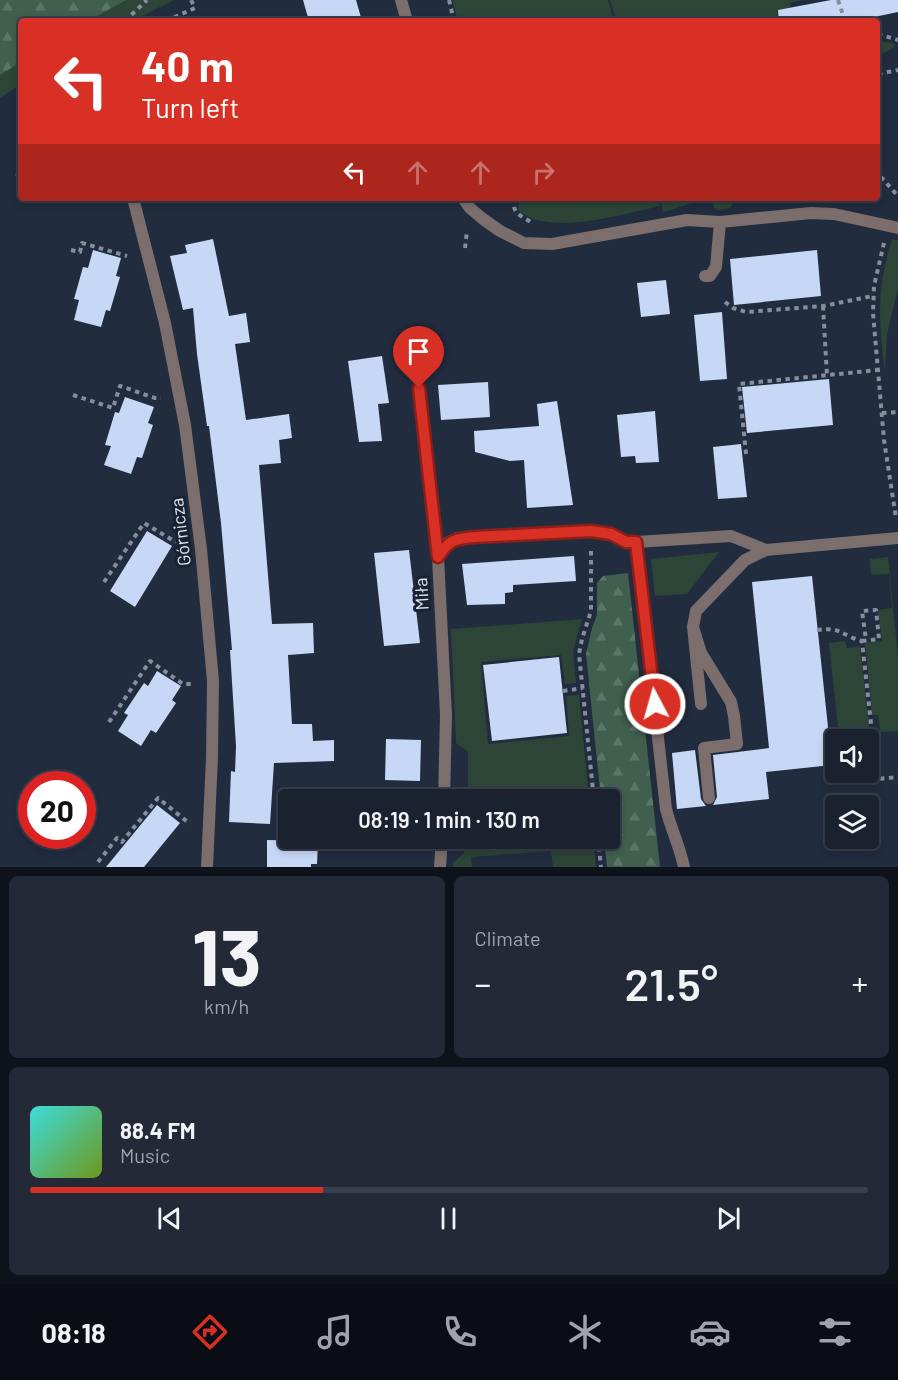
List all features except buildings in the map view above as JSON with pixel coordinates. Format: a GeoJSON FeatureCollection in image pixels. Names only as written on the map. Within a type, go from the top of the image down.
{"type":"FeatureCollection","features":[{"type":"Feature","properties":{"kind":"street"},"geometry":{"type":"LineString","coordinates":[[401,0],[406,18]]}},
{"type":"Feature","properties":{"kind":"street","name":"Górnicza"},"geometry":{"type":"LineString","coordinates":[[134,201],[165,323],[185,425],[201,549],[213,681],[207,867]]}},
{"type":"Feature","properties":{"kind":"street"},"geometry":{"type":"LineString","coordinates":[[465,201],[483,219],[524,243],[552,244],[687,220],[720,222],[818,213],[834,214],[894,227]]}},
{"type":"Feature","properties":{"kind":"street"},"geometry":{"type":"LineString","coordinates":[[705,276],[710,276],[716,267],[720,222]]}},
{"type":"Feature","properties":{"kind":"street","name":"Miła"},"geometry":{"type":"LineString","coordinates":[[419,388],[438,557],[446,715],[444,789]]}},
{"type":"Feature","properties":{"kind":"street"},"geometry":{"type":"LineString","coordinates":[[438,557],[447,543],[458,538],[591,531],[611,534],[626,542],[731,536],[766,550]]}},
{"type":"Feature","properties":{"kind":"street"},"geometry":{"type":"LineString","coordinates":[[701,704],[693,627],[696,611],[745,560],[766,550],[898,538]]}},
{"type":"Feature","properties":{"kind":"street"},"geometry":{"type":"LineString","coordinates":[[636,542],[666,809],[670,828],[681,851],[684,867]]}},
{"type":"Feature","properties":{"kind":"street"},"geometry":{"type":"LineString","coordinates":[[693,627],[701,654],[730,702],[737,744],[704,748],[709,798]]}},
{"type":"Feature","properties":{"kind":"street"},"geometry":{"type":"LineString","coordinates":[[440,867],[441,849]]}},
{"type":"Feature","properties":{"kind":"path"},"geometry":{"type":"LineString","coordinates":[[128,18],[147,0]]}},
{"type":"Feature","properties":{"kind":"path"},"geometry":{"type":"LineString","coordinates":[[173,18],[195,8],[191,0]]}},
{"type":"Feature","properties":{"kind":"path"},"geometry":{"type":"LineString","coordinates":[[449,0],[453,18]]}},
{"type":"Feature","properties":{"kind":"path"},"geometry":{"type":"LineString","coordinates":[[838,0],[844,18]]}},
{"type":"Feature","properties":{"kind":"path"},"geometry":{"type":"LineString","coordinates":[[880,35],[898,40]]}},
{"type":"Feature","properties":{"kind":"path"},"geometry":{"type":"LineString","coordinates":[[880,74],[898,70]]}},
{"type":"Feature","properties":{"kind":"path"},"geometry":{"type":"LineString","coordinates":[[880,171],[881,177],[898,196]]}},
{"type":"Feature","properties":{"kind":"path"},"geometry":{"type":"LineString","coordinates":[[894,227],[878,266],[873,296],[874,332],[886,458],[897,521]]}},
{"type":"Feature","properties":{"kind":"path"},"geometry":{"type":"LineString","coordinates":[[71,250],[80,252],[82,243],[131,258]]}},
{"type":"Feature","properties":{"kind":"path"},"geometry":{"type":"LineString","coordinates":[[725,302],[733,308],[746,312],[823,306],[873,296]]}},
{"type":"Feature","properties":{"kind":"path"},"geometry":{"type":"LineString","coordinates":[[823,306],[827,376]]}},
{"type":"Feature","properties":{"kind":"path"},"geometry":{"type":"LineString","coordinates":[[746,454],[739,384],[878,370]]}},
{"type":"Feature","properties":{"kind":"path"},"geometry":{"type":"LineString","coordinates":[[73,395],[113,408],[120,386],[154,398],[163,398]]}},
{"type":"Feature","properties":{"kind":"path"},"geometry":{"type":"LineString","coordinates":[[161,388],[164,408]]}},
{"type":"Feature","properties":{"kind":"path"},"geometry":{"type":"LineString","coordinates":[[882,413],[898,412]]}},
{"type":"Feature","properties":{"kind":"path"},"geometry":{"type":"LineString","coordinates":[[104,582],[144,523],[174,541],[182,542]]}},
{"type":"Feature","properties":{"kind":"path"},"geometry":{"type":"LineString","coordinates":[[181,531],[183,554]]}},
{"type":"Feature","properties":{"kind":"path"},"geometry":{"type":"LineString","coordinates":[[591,531],[591,611],[579,654],[593,789]]}},
{"type":"Feature","properties":{"kind":"path"},"geometry":{"type":"LineString","coordinates":[[817,630],[839,629],[853,638],[864,641],[879,639],[876,610],[862,611],[864,641],[877,779],[898,777]]}},
{"type":"Feature","properties":{"kind":"path"},"geometry":{"type":"LineString","coordinates":[[108,722],[150,661],[183,684],[192,681],[192,694]]}},
{"type":"Feature","properties":{"kind":"path"},"geometry":{"type":"LineString","coordinates":[[562,691],[583,688]]}},
{"type":"Feature","properties":{"kind":"path"},"geometry":{"type":"LineString","coordinates":[[98,862],[117,838],[122,842],[158,798],[193,826],[193,814]]}},
{"type":"Feature","properties":{"kind":"path"},"geometry":{"type":"LineString","coordinates":[[599,849],[601,867]]}},
{"type":"Feature","properties":{"kind":"green space"},"geometry":{"type":"Polygon","coordinates":[[[0,0],[174,0],[138,18],[18,18],[18,86],[0,98],[0,0]]]}},
{"type":"Feature","properties":{"kind":"green space"},"geometry":{"type":"Polygon","coordinates":[[[0,0],[126,0],[93,18],[18,18],[18,64],[0,75],[0,0]]]}},
{"type":"Feature","properties":{"kind":"green space"},"geometry":{"type":"Polygon","coordinates":[[[452,0],[608,0],[613,18],[601,18],[600,16],[591,18],[457,18],[452,0]]]}},
{"type":"Feature","properties":{"kind":"green space"},"geometry":{"type":"Polygon","coordinates":[[[610,0],[802,0],[790,3],[792,18],[615,18],[610,0]]]}},
{"type":"Feature","properties":{"kind":"green space"},"geometry":{"type":"Polygon","coordinates":[[[880,40],[895,44],[893,48],[880,55],[880,40]]]}},
{"type":"Feature","properties":{"kind":"green space"},"geometry":{"type":"Polygon","coordinates":[[[520,201],[659,201],[660,206],[607,218],[567,223],[531,218],[518,210],[520,201]]]}},
{"type":"Feature","properties":{"kind":"green space"},"geometry":{"type":"Polygon","coordinates":[[[661,201],[697,201],[674,209],[663,212],[661,201]]]}},
{"type":"Feature","properties":{"kind":"green space"},"geometry":{"type":"Polygon","coordinates":[[[713,201],[748,201],[734,202],[730,208],[719,210],[714,208],[713,201]]]}},
{"type":"Feature","properties":{"kind":"green space"},"geometry":{"type":"Polygon","coordinates":[[[892,239],[898,241],[898,289],[887,334],[885,371],[880,305],[887,256],[892,239]]]}},
{"type":"Feature","properties":{"kind":"green space"},"geometry":{"type":"Polygon","coordinates":[[[719,552],[687,594],[655,596],[651,559],[719,552]]]}},
{"type":"Feature","properties":{"kind":"green space"},"geometry":{"type":"Polygon","coordinates":[[[888,557],[898,657],[898,731],[880,732],[878,715],[872,715],[865,643],[882,641],[878,610],[892,608],[889,574],[871,575],[870,559],[888,557]]]}},
{"type":"Feature","properties":{"kind":"green space"},"geometry":{"type":"Polygon","coordinates":[[[628,573],[660,867],[607,867],[605,849],[620,849],[620,789],[600,789],[586,654],[597,615],[597,583],[603,576],[628,573]]]}},
{"type":"Feature","properties":{"kind":"green space"},"geometry":{"type":"Polygon","coordinates":[[[582,619],[573,651],[576,683],[565,684],[561,655],[481,662],[488,744],[569,736],[566,696],[579,695],[588,789],[468,789],[468,752],[456,743],[451,629],[582,619]]]}},
{"type":"Feature","properties":{"kind":"green space"},"geometry":{"type":"Polygon","coordinates":[[[845,641],[847,648],[860,646],[870,729],[838,729],[829,643],[845,641]]]}},
{"type":"Feature","properties":{"kind":"green space"},"geometry":{"type":"Polygon","coordinates":[[[465,849],[594,849],[596,867],[553,867],[551,851],[471,857],[472,867],[453,867],[453,863],[464,853],[465,849]]]}},
{"type":"Feature","properties":{"kind":"route"},"geometry":{"type":"LineString","coordinates":[[419,388],[438,557],[447,543],[458,538],[591,531],[611,534],[626,542],[636,542],[655,704]]}}]}
